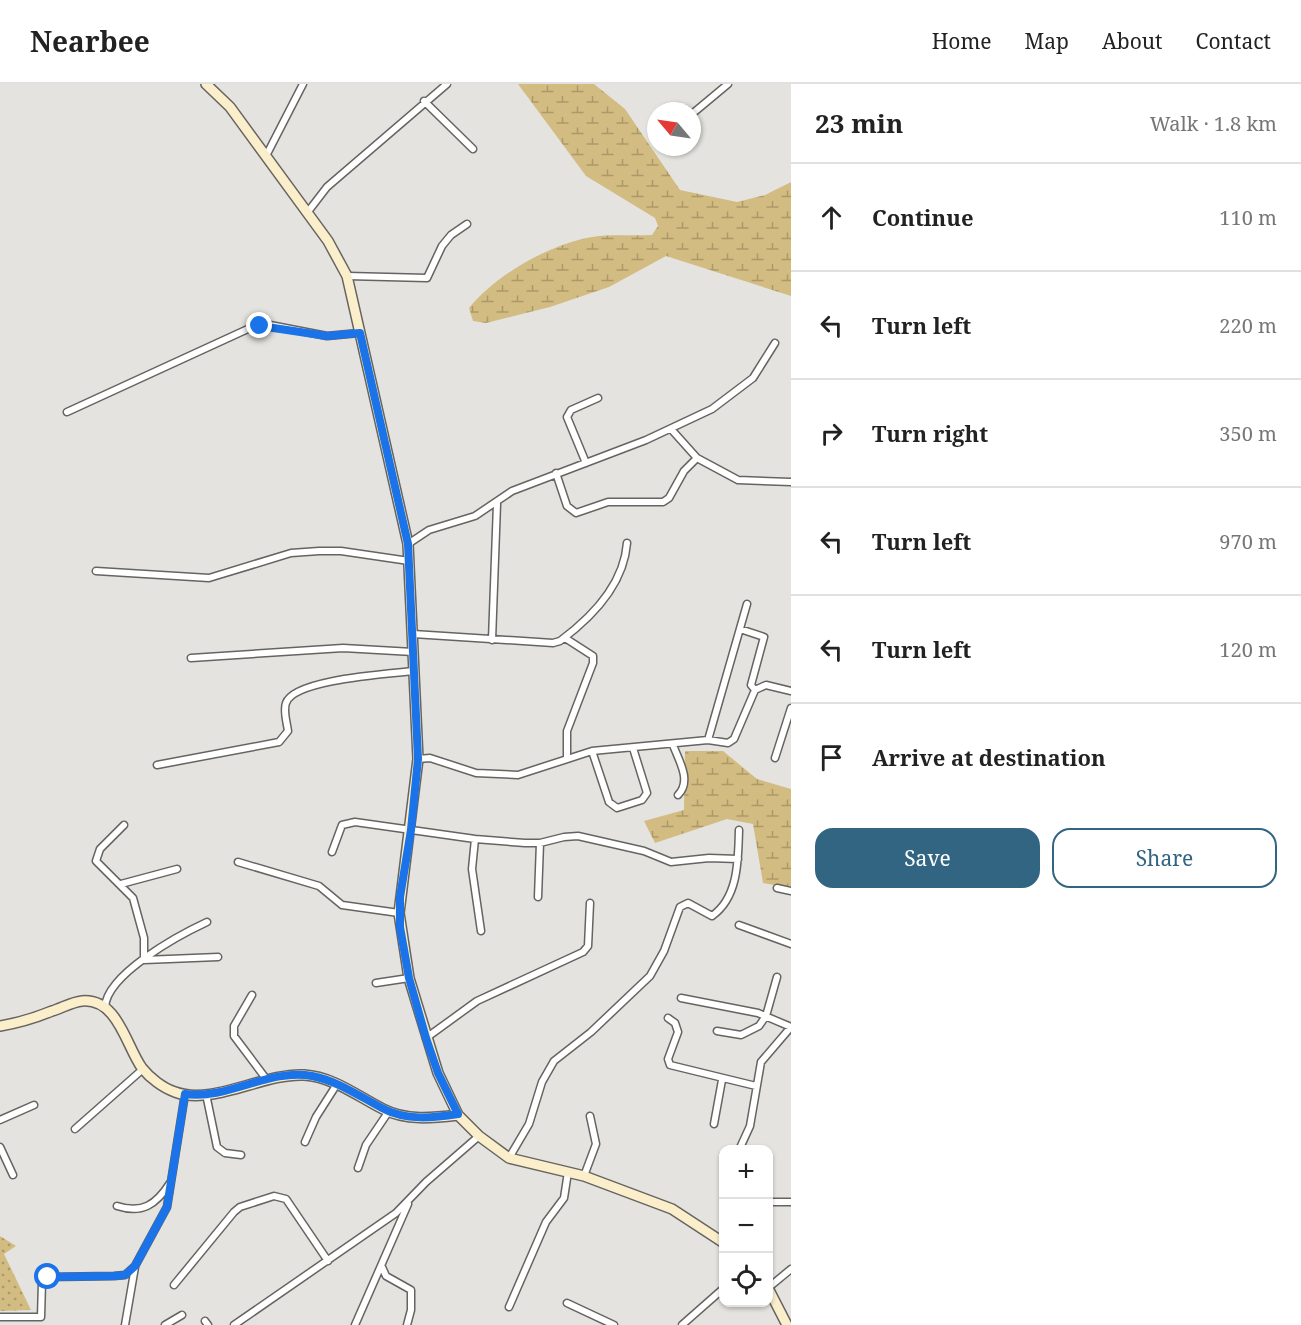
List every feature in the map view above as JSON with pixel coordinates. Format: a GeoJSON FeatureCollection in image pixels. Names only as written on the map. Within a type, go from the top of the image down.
{"type":"FeatureCollection","features":[{"type":"Feature","properties":{"kind":"street"},"geometry":{"type":"LineString","coordinates":[[206,84],[230,107],[266,156],[334,249],[347,276],[408,544],[418,759],[399,914],[409,978],[438,1073],[458,1114],[479,1136],[508,1158],[584,1176],[672,1209],[719,1240]]}},
{"type":"Feature","properties":{"kind":"street"},"geometry":{"type":"LineString","coordinates":[[266,156],[303,84]]}},
{"type":"Feature","properties":{"kind":"street"},"geometry":{"type":"LineString","coordinates":[[307,213],[327,187],[424,101],[447,84]]}},
{"type":"Feature","properties":{"kind":"street"},"geometry":{"type":"LineString","coordinates":[[701,106],[728,84]]}},
{"type":"Feature","properties":{"kind":"street"},"geometry":{"type":"LineString","coordinates":[[424,101],[473,148]]}},
{"type":"Feature","properties":{"kind":"street"},"geometry":{"type":"LineString","coordinates":[[347,276],[427,278],[442,246],[451,235],[467,224]]}},
{"type":"Feature","properties":{"kind":"street"},"geometry":{"type":"LineString","coordinates":[[67,412],[250,328],[270,325],[327,336],[360,333]]}},
{"type":"Feature","properties":{"kind":"street"},"geometry":{"type":"LineString","coordinates":[[408,544],[429,530],[475,516],[497,504],[512,492],[671,429],[712,409],[753,378],[775,343]]}},
{"type":"Feature","properties":{"kind":"street"},"geometry":{"type":"LineString","coordinates":[[586,463],[567,417],[571,410],[598,398]]}},
{"type":"Feature","properties":{"kind":"street"},"geometry":{"type":"LineString","coordinates":[[671,429],[697,458],[745,482],[791,482]]}},
{"type":"Feature","properties":{"kind":"street"},"geometry":{"type":"LineString","coordinates":[[556,473],[567,506],[576,513],[582,513],[609,502],[663,501],[669,498],[684,471],[697,458]]}},
{"type":"Feature","properties":{"kind":"street"},"geometry":{"type":"LineString","coordinates":[[492,640],[497,504]]}},
{"type":"Feature","properties":{"kind":"street"},"geometry":{"type":"LineString","coordinates":[[412,634],[553,643],[565,638],[603,601],[613,586],[626,556],[627,543]]}},
{"type":"Feature","properties":{"kind":"street"},"geometry":{"type":"LineString","coordinates":[[96,571],[209,578],[291,553],[319,551],[341,551],[409,561]]}},
{"type":"Feature","properties":{"kind":"street"},"geometry":{"type":"LineString","coordinates":[[708,740],[747,604]]}},
{"type":"Feature","properties":{"kind":"street"},"geometry":{"type":"LineString","coordinates":[[740,629],[764,637],[751,685],[755,690]]}},
{"type":"Feature","properties":{"kind":"street"},"geometry":{"type":"LineString","coordinates":[[565,638],[589,652],[593,663],[567,730],[567,759]]}},
{"type":"Feature","properties":{"kind":"street"},"geometry":{"type":"LineString","coordinates":[[191,658],[343,648],[413,652]]}},
{"type":"Feature","properties":{"kind":"street"},"geometry":{"type":"LineString","coordinates":[[157,765],[279,742],[288,731],[286,704],[290,696],[299,690],[353,678],[414,671]]}},
{"type":"Feature","properties":{"kind":"street"},"geometry":{"type":"LineString","coordinates":[[418,759],[430,758],[476,773],[518,775],[592,751],[708,740],[723,744],[734,739],[755,690],[766,685],[791,690]]}},
{"type":"Feature","properties":{"kind":"street"},"geometry":{"type":"LineString","coordinates":[[775,758],[791,708]]}},
{"type":"Feature","properties":{"kind":"street"},"geometry":{"type":"LineString","coordinates":[[673,745],[685,776],[683,790],[678,795]]}},
{"type":"Feature","properties":{"kind":"street"},"geometry":{"type":"LineString","coordinates":[[592,751],[609,802],[617,808],[642,800],[647,793],[633,748]]}},
{"type":"Feature","properties":{"kind":"street"},"geometry":{"type":"LineString","coordinates":[[332,852],[339,831],[347,822],[475,839],[540,843],[578,836],[645,850],[671,862],[738,859]]}},
{"type":"Feature","properties":{"kind":"street"},"geometry":{"type":"LineString","coordinates":[[124,825],[100,849],[96,861],[133,898],[140,918],[144,960]]}},
{"type":"Feature","properties":{"kind":"street"},"geometry":{"type":"LineString","coordinates":[[508,1158],[529,1124],[543,1082],[554,1061],[591,1032],[650,976],[664,951],[683,903],[688,903],[712,916],[717,912],[730,893],[738,859],[740,830]]}},
{"type":"Feature","properties":{"kind":"street"},"geometry":{"type":"LineString","coordinates":[[475,839],[472,869],[482,931]]}},
{"type":"Feature","properties":{"kind":"street"},"geometry":{"type":"LineString","coordinates":[[538,897],[540,843]]}},
{"type":"Feature","properties":{"kind":"street"},"geometry":{"type":"LineString","coordinates":[[237,862],[319,886],[342,905],[399,914]]}},
{"type":"Feature","properties":{"kind":"street"},"geometry":{"type":"LineString","coordinates":[[121,884],[177,869]]}},
{"type":"Feature","properties":{"kind":"street"},"geometry":{"type":"LineString","coordinates":[[777,888],[791,891]]}},
{"type":"Feature","properties":{"kind":"street"},"geometry":{"type":"LineString","coordinates":[[426,1038],[477,1001],[584,952],[588,946],[590,903]]}},
{"type":"Feature","properties":{"kind":"street"},"geometry":{"type":"LineString","coordinates":[[105,1007],[107,994],[144,960],[178,935],[207,922]]}},
{"type":"Feature","properties":{"kind":"street"},"geometry":{"type":"LineString","coordinates":[[739,925],[791,944]]}},
{"type":"Feature","properties":{"kind":"street"},"geometry":{"type":"LineString","coordinates":[[144,960],[218,957]]}},
{"type":"Feature","properties":{"kind":"street"},"geometry":{"type":"LineString","coordinates":[[717,1030],[747,1034],[759,1026],[766,1016],[777,977]]}},
{"type":"Feature","properties":{"kind":"street"},"geometry":{"type":"LineString","coordinates":[[376,983],[409,978]]}},
{"type":"Feature","properties":{"kind":"street"},"geometry":{"type":"LineString","coordinates":[[252,995],[234,1026],[234,1036],[267,1080]]}},
{"type":"Feature","properties":{"kind":"street"},"geometry":{"type":"LineString","coordinates":[[681,998],[766,1016],[791,1027],[761,1062],[750,1125],[741,1145]]}},
{"type":"Feature","properties":{"kind":"street"},"geometry":{"type":"LineString","coordinates":[[0,1026],[28,1020],[84,1000],[105,1007],[125,1032],[143,1069],[162,1086],[185,1094],[206,1094],[295,1075],[311,1076],[338,1084],[389,1111],[428,1118],[458,1114]]}},
{"type":"Feature","properties":{"kind":"street"},"geometry":{"type":"LineString","coordinates":[[668,1018],[675,1023],[678,1032],[668,1059],[670,1065],[722,1080],[756,1086]]}},
{"type":"Feature","properties":{"kind":"street"},"geometry":{"type":"LineString","coordinates":[[75,1129],[143,1069]]}},
{"type":"Feature","properties":{"kind":"street"},"geometry":{"type":"LineString","coordinates":[[714,1124],[722,1080]]}},
{"type":"Feature","properties":{"kind":"street"},"geometry":{"type":"LineString","coordinates":[[305,1142],[316,1117],[338,1084]]}},
{"type":"Feature","properties":{"kind":"street"},"geometry":{"type":"LineString","coordinates":[[125,1325],[135,1266],[167,1207],[185,1094]]}},
{"type":"Feature","properties":{"kind":"street"},"geometry":{"type":"LineString","coordinates":[[206,1094],[218,1147],[225,1153],[241,1155]]}},
{"type":"Feature","properties":{"kind":"street"},"geometry":{"type":"LineString","coordinates":[[0,1120],[34,1104]]}},
{"type":"Feature","properties":{"kind":"street"},"geometry":{"type":"LineString","coordinates":[[358,1168],[366,1145],[389,1111]]}},
{"type":"Feature","properties":{"kind":"street"},"geometry":{"type":"LineString","coordinates":[[584,1176],[596,1144],[590,1116]]}},
{"type":"Feature","properties":{"kind":"street"},"geometry":{"type":"LineString","coordinates":[[234,1325],[374,1230],[479,1136]]}},
{"type":"Feature","properties":{"kind":"street"},"geometry":{"type":"LineString","coordinates":[[0,1147],[13,1175]]}},
{"type":"Feature","properties":{"kind":"street"},"geometry":{"type":"LineString","coordinates":[[508,1307],[546,1222],[564,1198],[568,1172]]}},
{"type":"Feature","properties":{"kind":"street"},"geometry":{"type":"LineString","coordinates":[[117,1206],[138,1209],[149,1206],[157,1201],[170,1183]]}},
{"type":"Feature","properties":{"kind":"street"},"geometry":{"type":"LineString","coordinates":[[174,1285],[227,1217],[240,1207],[274,1196],[286,1198],[328,1261]]}},
{"type":"Feature","properties":{"kind":"street"},"geometry":{"type":"LineString","coordinates":[[355,1325],[410,1200]]}},
{"type":"Feature","properties":{"kind":"street"},"geometry":{"type":"LineString","coordinates":[[773,1202],[791,1202]]}},
{"type":"Feature","properties":{"kind":"street"},"geometry":{"type":"LineString","coordinates":[[0,1317],[41,1317],[42,1282],[48,1277],[125,1275],[135,1266]]}},
{"type":"Feature","properties":{"kind":"street"},"geometry":{"type":"LineString","coordinates":[[382,1267],[386,1276],[411,1290],[411,1310],[407,1325]]}},
{"type":"Feature","properties":{"kind":"street"},"geometry":{"type":"LineString","coordinates":[[773,1284],[791,1269]]}},
{"type":"Feature","properties":{"kind":"street"},"geometry":{"type":"LineString","coordinates":[[682,1325],[719,1291]]}},
{"type":"Feature","properties":{"kind":"street"},"geometry":{"type":"LineString","coordinates":[[773,1298],[787,1325]]}},
{"type":"Feature","properties":{"kind":"street"},"geometry":{"type":"LineString","coordinates":[[567,1303],[614,1325]]}},
{"type":"Feature","properties":{"kind":"street"},"geometry":{"type":"LineString","coordinates":[[165,1325],[182,1315]]}},
{"type":"Feature","properties":{"kind":"green space"},"geometry":{"type":"Polygon","coordinates":[[[518,84],[594,84],[625,109],[647,141],[647,156],[657,156],[680,190],[737,202],[765,195],[791,182],[791,296],[666,256],[609,287],[550,307],[486,323],[473,321],[469,308],[481,296],[509,273],[541,254],[592,237],[652,235],[658,226],[655,218],[586,176],[518,84]]]}},
{"type":"Feature","properties":{"kind":"green space"},"geometry":{"type":"Polygon","coordinates":[[[685,751],[723,751],[757,779],[791,789],[791,888],[763,883],[753,824],[727,819],[655,843],[644,821],[684,810],[685,751]]]}},
{"type":"Feature","properties":{"kind":"green space"},"geometry":{"type":"Polygon","coordinates":[[[0,1236],[16,1246],[4,1254],[31,1310],[0,1311],[0,1236]]]}},
{"type":"Feature","properties":{"kind":"route"},"geometry":{"type":"LineString","coordinates":[[48,1277],[125,1275],[135,1266],[167,1207],[185,1094],[210,1094],[295,1075],[311,1076],[331,1081],[370,1100],[381,1108],[404,1115],[428,1118],[458,1114],[438,1073],[426,1038],[409,978],[400,927],[400,897],[411,830],[418,759],[408,544],[360,333],[327,336],[270,325],[260,326]]}}]}
